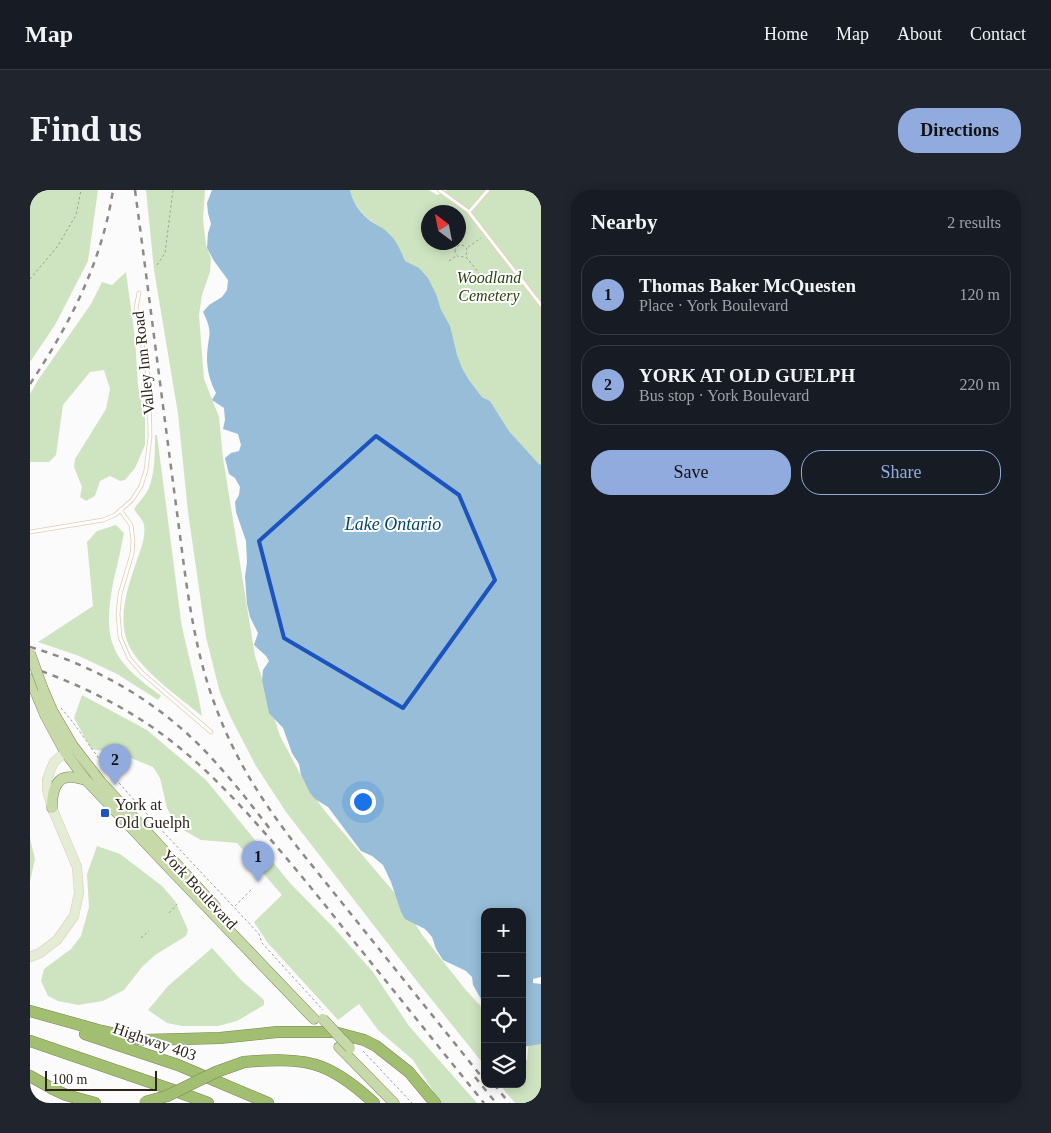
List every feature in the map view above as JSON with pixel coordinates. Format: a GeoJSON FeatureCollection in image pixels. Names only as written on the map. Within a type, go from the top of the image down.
{"type":"FeatureCollection","features":[{"type":"Feature","properties":{"kind":"highway"},"geometry":{"type":"LineString","coordinates":[[30,1011],[98,1030],[144,1040],[220,1038],[276,1032],[334,1032],[364,1040],[376,1046],[409,1072],[435,1103]]}},
{"type":"Feature","properties":{"kind":"highway","name":"Highway 403"},"geometry":{"type":"LineString","coordinates":[[30,1016],[178,1066],[268,1103]]}},
{"type":"Feature","properties":{"kind":"highway"},"geometry":{"type":"LineString","coordinates":[[30,1042],[152,1082],[208,1103]]}},
{"type":"Feature","properties":{"kind":"highway"},"geometry":{"type":"LineString","coordinates":[[142,1102],[167,1096],[216,1072],[244,1062],[261,1060],[304,1063],[322,1067],[342,1078],[374,1103]]}},
{"type":"Feature","properties":{"kind":"highway"},"geometry":{"type":"LineString","coordinates":[[30,1076],[66,1095],[95,1103]]}},
{"type":"Feature","properties":{"kind":"main road","name":"York Boulevard"},"geometry":{"type":"LineString","coordinates":[[30,653],[40,693]]}},
{"type":"Feature","properties":{"kind":"main road","name":"York Boulevard"},"geometry":{"type":"LineString","coordinates":[[30,679],[52,710],[69,749],[86,780],[173,872],[322,1018]]}},
{"type":"Feature","properties":{"kind":"main road","name":"York Boulevard"},"geometry":{"type":"LineString","coordinates":[[69,749],[322,1018],[394,1103]]}},
{"type":"Feature","properties":{"kind":"main road"},"geometry":{"type":"LineString","coordinates":[[52,808],[52,794],[60,781],[69,777],[86,780]]}},
{"type":"Feature","properties":{"kind":"main road","name":"York Boulevard"},"geometry":{"type":"LineString","coordinates":[[345,1047],[403,1103]]}},
{"type":"Feature","properties":{"kind":"street"},"geometry":{"type":"LineString","coordinates":[[30,957],[40,953],[57,940],[74,916],[79,893],[77,867],[52,808],[47,790],[47,780],[54,762],[69,749]]}},
{"type":"Feature","properties":{"kind":"lane"},"geometry":{"type":"LineString","coordinates":[[439,190],[468,212],[541,304]]}},
{"type":"Feature","properties":{"kind":"lane"},"geometry":{"type":"LineString","coordinates":[[468,212],[488,190]]}},
{"type":"Feature","properties":{"kind":"lane","name":"Valley Inn Road"},"geometry":{"type":"LineString","coordinates":[[30,532],[103,520],[115,515],[132,500],[141,486],[146,470],[150,437],[149,382],[136,308],[139,293]]}},
{"type":"Feature","properties":{"kind":"lane"},"geometry":{"type":"LineString","coordinates":[[120,510],[131,525],[133,541],[132,554],[120,594],[118,614],[120,638],[130,658],[142,673],[211,732]]}},
{"type":"Feature","properties":{"kind":"path"},"geometry":{"type":"LineString","coordinates":[[30,279],[57,247],[76,215],[80,190]]}},
{"type":"Feature","properties":{"kind":"path"},"geometry":{"type":"LineString","coordinates":[[156,265],[165,253],[173,190]]}},
{"type":"Feature","properties":{"kind":"path"},"geometry":{"type":"LineString","coordinates":[[465,257],[468,252],[467,248],[486,234]]}},
{"type":"Feature","properties":{"kind":"path"},"geometry":{"type":"LineString","coordinates":[[455,250],[456,255],[460,258],[465,257]]}},
{"type":"Feature","properties":{"kind":"path"},"geometry":{"type":"LineString","coordinates":[[448,262],[456,255]]}},
{"type":"Feature","properties":{"kind":"path"},"geometry":{"type":"LineString","coordinates":[[465,257],[479,273]]}},
{"type":"Feature","properties":{"kind":"path"},"geometry":{"type":"LineString","coordinates":[[60,707],[72,720],[106,767],[162,831],[259,934],[262,943],[322,1018]]}},
{"type":"Feature","properties":{"kind":"path"},"geometry":{"type":"LineString","coordinates":[[234,907],[253,888]]}},
{"type":"Feature","properties":{"kind":"path"},"geometry":{"type":"LineString","coordinates":[[169,913],[178,903]]}},
{"type":"Feature","properties":{"kind":"path"},"geometry":{"type":"LineString","coordinates":[[141,938],[149,931]]}},
{"type":"Feature","properties":{"kind":"path"},"geometry":{"type":"LineString","coordinates":[[361,1048],[412,1103]]}},
{"type":"Feature","properties":{"kind":"highlighted area"},"geometry":{"type":"Polygon","coordinates":[[[376,436],[459,495],[495,580],[403,708],[284,638],[259,541],[376,436]]]}},
{"type":"Feature","properties":{"kind":"green space"},"geometry":{"type":"Polygon","coordinates":[[[30,190],[98,190],[88,261],[55,325],[30,362],[30,190]]]}},
{"type":"Feature","properties":{"kind":"green space"},"geometry":{"type":"Polygon","coordinates":[[[146,190],[205,190],[203,219],[206,245],[211,258],[210,272],[202,295],[199,315],[204,379],[219,417],[223,458],[255,656],[280,736],[305,783],[324,810],[399,898],[423,936],[481,1007],[481,1061],[286,812],[256,766],[220,693],[206,637],[188,512],[178,414],[154,270],[146,190]]]}},
{"type":"Feature","properties":{"kind":"green space","name":"Woodland Cemetery"},"geometry":{"type":"Polygon","coordinates":[[[350,190],[429,190],[437,195],[447,190],[541,190],[541,465],[509,431],[490,401],[482,397],[469,380],[377,225],[360,210],[350,190]]]}},
{"type":"Feature","properties":{"kind":"green space"},"geometry":{"type":"Polygon","coordinates":[[[126,272],[135,338],[138,386],[145,419],[145,445],[135,468],[125,480],[120,481],[110,476],[100,481],[95,496],[86,501],[80,497],[82,487],[74,467],[75,459],[106,409],[110,389],[104,370],[90,372],[63,405],[56,455],[49,462],[30,462],[30,394],[91,304],[102,282],[112,285],[126,272]]]}},
{"type":"Feature","properties":{"kind":"green space"},"geometry":{"type":"Polygon","coordinates":[[[155,435],[157,435],[181,621],[202,716],[160,682],[139,661],[127,641],[124,631],[125,601],[144,535],[143,523],[134,509],[146,493],[152,477],[155,435]]]}},
{"type":"Feature","properties":{"kind":"green space"},"geometry":{"type":"Polygon","coordinates":[[[116,525],[124,533],[110,599],[109,620],[112,641],[115,650],[129,670],[161,696],[158,700],[117,674],[79,656],[38,642],[93,606],[87,542],[97,531],[116,525]]]}},
{"type":"Feature","properties":{"kind":"green space"},"geometry":{"type":"Polygon","coordinates":[[[82,695],[147,730],[206,780],[290,883],[373,972],[409,1026],[477,1103],[441,1103],[413,1060],[378,1030],[359,1004],[338,1020],[267,942],[254,922],[282,895],[237,843],[201,840],[176,826],[167,808],[160,778],[153,767],[121,754],[91,749],[74,718],[82,695]]]}},
{"type":"Feature","properties":{"kind":"green space"},"geometry":{"type":"Polygon","coordinates":[[[30,838],[35,859],[30,882],[30,838]]]}},
{"type":"Feature","properties":{"kind":"green space"},"geometry":{"type":"Polygon","coordinates":[[[97,846],[120,854],[162,886],[175,901],[188,930],[186,936],[155,955],[142,967],[124,990],[103,1001],[78,1005],[58,1001],[48,996],[41,981],[44,969],[71,949],[81,936],[89,907],[87,874],[97,846]]]}},
{"type":"Feature","properties":{"kind":"green space"},"geometry":{"type":"Polygon","coordinates":[[[212,948],[242,981],[264,1000],[264,1005],[237,1021],[218,1026],[182,1026],[167,1023],[148,1010],[168,986],[212,948]]]}},
{"type":"Feature","properties":{"kind":"green space"},"geometry":{"type":"Polygon","coordinates":[[[541,1034],[541,1103],[515,1103],[502,1088],[526,1088],[526,1059],[527,1061],[529,1040],[541,1034]]]}},
{"type":"Feature","properties":{"kind":"water","name":"Lake Ontario"},"geometry":{"type":"Polygon","coordinates":[[[212,190],[350,190],[355,204],[364,216],[383,228],[397,244],[405,261],[419,268],[428,278],[441,310],[450,326],[457,355],[469,380],[482,397],[490,401],[509,431],[541,465],[541,977],[533,979],[533,983],[541,984],[541,1044],[526,1046],[526,908],[481,908],[481,999],[473,985],[472,977],[466,971],[443,960],[436,949],[432,937],[425,929],[405,919],[383,865],[372,856],[361,851],[328,807],[315,799],[310,793],[283,728],[269,713],[262,680],[263,670],[269,661],[254,645],[258,633],[250,617],[247,604],[245,577],[247,562],[246,541],[236,512],[235,502],[239,495],[240,487],[235,478],[229,474],[225,458],[231,453],[239,451],[241,445],[238,434],[223,429],[225,420],[224,408],[212,400],[216,393],[208,367],[209,331],[203,312],[209,305],[222,297],[227,290],[228,280],[207,248],[211,224],[207,203],[212,190]]]}},
{"type":"Feature","properties":{"kind":"railway"},"geometry":{"type":"LineString","coordinates":[[30,384],[45,361],[82,292],[101,242],[113,190]]}},
{"type":"Feature","properties":{"kind":"railway"},"geometry":{"type":"LineString","coordinates":[[135,190],[190,606],[200,656],[215,705],[231,744],[250,780],[285,831],[481,1076]]}},
{"type":"Feature","properties":{"kind":"railway"},"geometry":{"type":"LineString","coordinates":[[30,647],[83,666],[108,678],[155,707],[198,743],[231,780],[270,829]]}},
{"type":"Feature","properties":{"kind":"railway"},"geometry":{"type":"LineString","coordinates":[[30,667],[62,679],[123,709],[170,740],[203,768],[286,857],[484,1103]]}},
{"type":"Feature","properties":{"kind":"railway"},"geometry":{"type":"LineString","coordinates":[[475,1077],[496,1103]]}},
{"type":"Feature","properties":{"kind":"railway"},"geometry":{"type":"LineString","coordinates":[[497,1088],[509,1103]]}},
{"type":"Feature","properties":{"kind":"place","name":"YORK AT OLD GUELPH"},"geometry":{"type":"Point","coordinates":[115,785]}},
{"type":"Feature","properties":{"kind":"place","name":"York at Old Guelph"},"geometry":{"type":"Point","coordinates":[105,813]}},
{"type":"Feature","properties":{"kind":"place","name":"Thomas Baker McQuesten"},"geometry":{"type":"Point","coordinates":[258,882]}}]}
